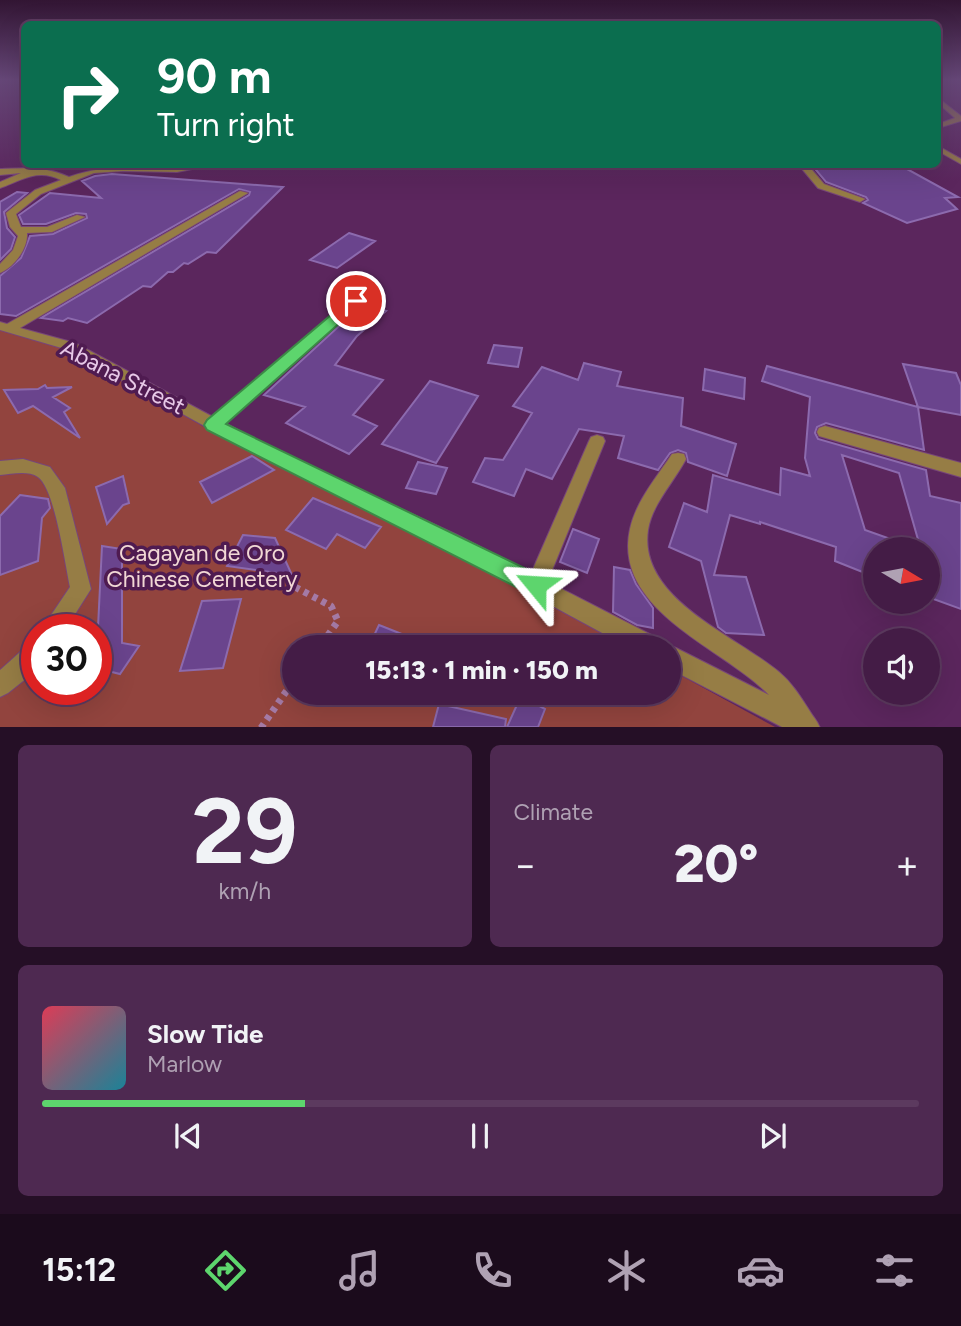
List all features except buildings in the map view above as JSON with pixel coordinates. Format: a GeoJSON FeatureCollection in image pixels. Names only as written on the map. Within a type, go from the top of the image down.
{"type":"FeatureCollection","features":[{"type":"Feature","properties":{"kind":"street"},"geometry":{"type":"LineString","coordinates":[[941,125],[958,120],[961,126]]}},
{"type":"Feature","properties":{"kind":"street"},"geometry":{"type":"LineString","coordinates":[[941,150],[961,162]]}},
{"type":"Feature","properties":{"kind":"street"},"geometry":{"type":"LineString","coordinates":[[80,216],[53,229],[21,230],[15,227],[11,213],[38,192],[104,169],[184,168]]}},
{"type":"Feature","properties":{"kind":"street"},"geometry":{"type":"LineString","coordinates":[[805,168],[821,186],[860,199]]}},
{"type":"Feature","properties":{"kind":"street"},"geometry":{"type":"LineString","coordinates":[[0,185],[37,170]]}},
{"type":"Feature","properties":{"kind":"street"},"geometry":{"type":"LineString","coordinates":[[0,172],[53,171],[67,180]]}},
{"type":"Feature","properties":{"kind":"street"},"geometry":{"type":"LineString","coordinates":[[4,328],[243,193]]}},
{"type":"Feature","properties":{"kind":"street"},"geometry":{"type":"LineString","coordinates":[[0,270],[16,255],[22,242],[21,230]]}},
{"type":"Feature","properties":{"kind":"street"},"geometry":{"type":"LineString","coordinates":[[213,425],[356,301]]}},
{"type":"Feature","properties":{"kind":"street","name":"Abana Street"},"geometry":{"type":"LineString","coordinates":[[4,328],[71,346],[213,425],[536,585],[629,635]]}},
{"type":"Feature","properties":{"kind":"street"},"geometry":{"type":"LineString","coordinates":[[825,432],[961,470]]}},
{"type":"Feature","properties":{"kind":"street"},"geometry":{"type":"LineString","coordinates":[[536,585],[597,441]]}},
{"type":"Feature","properties":{"kind":"street"},"geometry":{"type":"LineString","coordinates":[[678,459],[645,513],[637,551],[639,565],[650,584],[687,621],[772,681],[788,698],[807,727]]}},
{"type":"Feature","properties":{"kind":"street"},"geometry":{"type":"LineString","coordinates":[[0,468],[23,466],[44,472],[59,493],[81,589],[63,614]]}},
{"type":"Feature","properties":{"kind":"street"},"geometry":{"type":"LineString","coordinates":[[681,663],[807,727]]}},
{"type":"Feature","properties":{"kind":"street"},"geometry":{"type":"LineString","coordinates":[[0,685],[21,668]]}},
{"type":"Feature","properties":{"kind":"path"},"geometry":{"type":"LineString","coordinates":[[295,587],[331,606],[338,621],[328,635]]}},
{"type":"Feature","properties":{"kind":"path"},"geometry":{"type":"LineString","coordinates":[[261,727],[282,698]]}},
{"type":"Feature","properties":{"kind":"green space","name":"Cagayan de Oro Chinese Cemetery"},"geometry":{"type":"Polygon","coordinates":[[[0,330],[67,349],[236,445],[608,635],[282,635],[282,705],[681,705],[681,676],[775,727],[0,727],[0,330]]]}},
{"type":"Feature","properties":{"kind":"route"},"geometry":{"type":"LineString","coordinates":[[356,301],[213,425],[536,585]]}}]}
